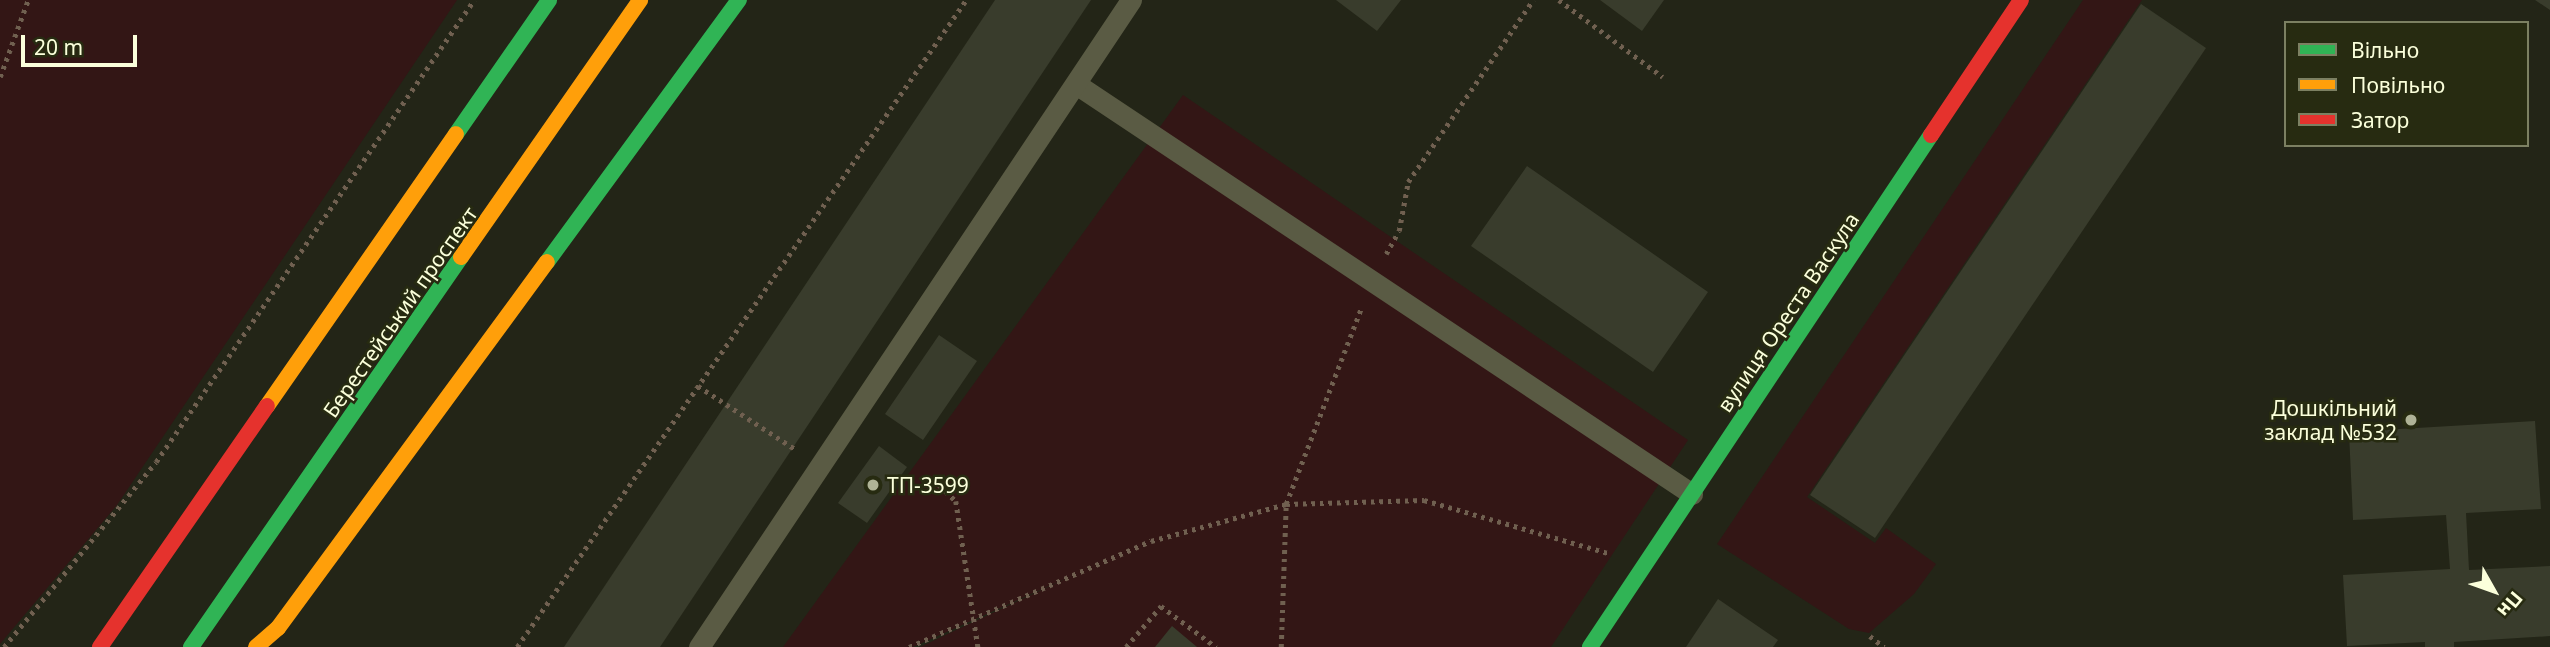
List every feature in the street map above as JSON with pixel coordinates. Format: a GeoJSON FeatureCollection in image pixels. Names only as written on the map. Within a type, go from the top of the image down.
{"type":"FeatureCollection","features":[{"type":"Feature","properties":{"kind":"main road"},"geometry":{"type":"LineString","coordinates":[[100,647],[549,0]]}},
{"type":"Feature","properties":{"kind":"main road","name":"Берестейський проспект"},"geometry":{"type":"LineString","coordinates":[[191,647],[640,0]]}},
{"type":"Feature","properties":{"kind":"main road"},"geometry":{"type":"LineString","coordinates":[[256,647],[278,628],[738,0]]}},
{"type":"Feature","properties":{"kind":"main road","name":"вулиця Ореста Васкула"},"geometry":{"type":"LineString","coordinates":[[1590,647],[2021,0]]}},
{"type":"Feature","properties":{"kind":"lane"},"geometry":{"type":"LineString","coordinates":[[699,647],[1132,0]]}},
{"type":"Feature","properties":{"kind":"lane"},"geometry":{"type":"LineString","coordinates":[[1076,84],[1692,494]]}},
{"type":"Feature","properties":{"kind":"path"},"geometry":{"type":"LineString","coordinates":[[0,77],[27,0]]}},
{"type":"Feature","properties":{"kind":"path"},"geometry":{"type":"LineString","coordinates":[[4,647],[180,429],[474,0]]}},
{"type":"Feature","properties":{"kind":"path"},"geometry":{"type":"LineString","coordinates":[[517,647],[966,0]]}},
{"type":"Feature","properties":{"kind":"path"},"geometry":{"type":"LineString","coordinates":[[1281,647],[1286,504],[1372,280],[1399,231],[1408,183],[1533,0]]}},
{"type":"Feature","properties":{"kind":"path"},"geometry":{"type":"LineString","coordinates":[[1559,0],[1663,77]]}},
{"type":"Feature","properties":{"kind":"path"},"geometry":{"type":"LineString","coordinates":[[698,386],[794,448]]}},
{"type":"Feature","properties":{"kind":"path"},"geometry":{"type":"LineString","coordinates":[[933,479],[956,501],[978,647]]}},
{"type":"Feature","properties":{"kind":"path"},"geometry":{"type":"LineString","coordinates":[[909,647],[1152,541],[1286,504],[1424,500],[1612,554]]}},
{"type":"Feature","properties":{"kind":"path"},"geometry":{"type":"LineString","coordinates":[[1126,647],[1161,606],[1216,647]]}},
{"type":"Feature","properties":{"kind":"path"},"geometry":{"type":"LineString","coordinates":[[1870,636],[1884,647]]}},
{"type":"Feature","properties":{"kind":"shaded area"},"geometry":{"type":"Polygon","coordinates":[[[0,0],[457,0],[117,505],[0,644],[0,0]]]}},
{"type":"Feature","properties":{"kind":"shaded area"},"geometry":{"type":"Polygon","coordinates":[[[2083,0],[2142,0],[1807,497],[1875,543],[1886,528],[1936,564],[1914,594],[1869,633],[1849,629],[1717,544],[2083,0]]]}},
{"type":"Feature","properties":{"kind":"shaded area"},"geometry":{"type":"Polygon","coordinates":[[[1183,95],[1688,440],[1551,647],[920,647],[1078,573],[913,647],[783,647],[1183,95]]]}},
{"type":"Feature","properties":{"kind":"building"},"geometry":{"type":"Polygon","coordinates":[[[995,0],[1091,0],[660,647],[564,647],[995,0]]]}},
{"type":"Feature","properties":{"kind":"building"},"geometry":{"type":"Polygon","coordinates":[[[1336,0],[1401,0],[1377,31],[1336,0]]]}},
{"type":"Feature","properties":{"kind":"building"},"geometry":{"type":"Polygon","coordinates":[[[1600,0],[1664,0],[1642,31],[1600,0]]]}},
{"type":"Feature","properties":{"kind":"building"},"geometry":{"type":"Polygon","coordinates":[[[2535,0],[2550,0],[2550,10],[2535,0]]]}},
{"type":"Feature","properties":{"kind":"building"},"geometry":{"type":"Polygon","coordinates":[[[2141,4],[2206,48],[1875,538],[1810,495],[2141,4]]]}},
{"type":"Feature","properties":{"kind":"building"},"geometry":{"type":"Polygon","coordinates":[[[1527,166],[1708,292],[1653,372],[1471,246],[1527,166]]]}},
{"type":"Feature","properties":{"kind":"building"},"geometry":{"type":"Polygon","coordinates":[[[939,335],[977,361],[923,440],[885,414],[939,335]]]}},
{"type":"Feature","properties":{"kind":"building"},"geometry":{"type":"Polygon","coordinates":[[[2535,421],[2541,509],[2466,513],[2469,570],[2550,566],[2550,636],[2454,642],[2454,647],[2425,647],[2425,642],[2347,646],[2343,575],[2450,569],[2446,515],[2353,520],[2349,432],[2535,421]]]}},
{"type":"Feature","properties":{"kind":"building","name":"ТП-3599"},"geometry":{"type":"Polygon","coordinates":[[[879,446],[907,467],[867,523],[838,503],[879,446]]]}},
{"type":"Feature","properties":{"kind":"building"},"geometry":{"type":"Polygon","coordinates":[[[1718,599],[1778,640],[1773,647],[1686,647],[1718,599]]]}},
{"type":"Feature","properties":{"kind":"building"},"geometry":{"type":"Polygon","coordinates":[[[1172,626],[1197,647],[1155,647],[1172,626]]]}},
{"type":"Feature","properties":{"kind":"traffic: fast"},"geometry":{"type":"LineString","coordinates":[[456,134],[549,0]]}},
{"type":"Feature","properties":{"kind":"traffic: fast"},"geometry":{"type":"LineString","coordinates":[[547,262],[739,0]]}},
{"type":"Feature","properties":{"kind":"traffic: fast"},"geometry":{"type":"LineString","coordinates":[[1590,647],[1931,135]]}},
{"type":"Feature","properties":{"kind":"traffic: fast"},"geometry":{"type":"LineString","coordinates":[[191,647],[461,257]]}},
{"type":"Feature","properties":{"kind":"traffic: slow"},"geometry":{"type":"LineString","coordinates":[[461,257],[640,0]]}},
{"type":"Feature","properties":{"kind":"traffic: slow"},"geometry":{"type":"LineString","coordinates":[[267,406],[456,134]]}},
{"type":"Feature","properties":{"kind":"traffic: slow"},"geometry":{"type":"LineString","coordinates":[[256,647],[278,628],[547,262]]}},
{"type":"Feature","properties":{"kind":"traffic: jam"},"geometry":{"type":"LineString","coordinates":[[1931,135],[2021,0]]}},
{"type":"Feature","properties":{"kind":"traffic: jam"},"geometry":{"type":"LineString","coordinates":[[100,647],[267,406]]}},
{"type":"Feature","properties":{"kind":"place","name":"Дошкільний заклад №532"},"geometry":{"type":"Point","coordinates":[2411,420]}},
{"type":"Feature","properties":{"kind":"place","name":"ТП-3599"},"geometry":{"type":"Point","coordinates":[873,485]}}]}
